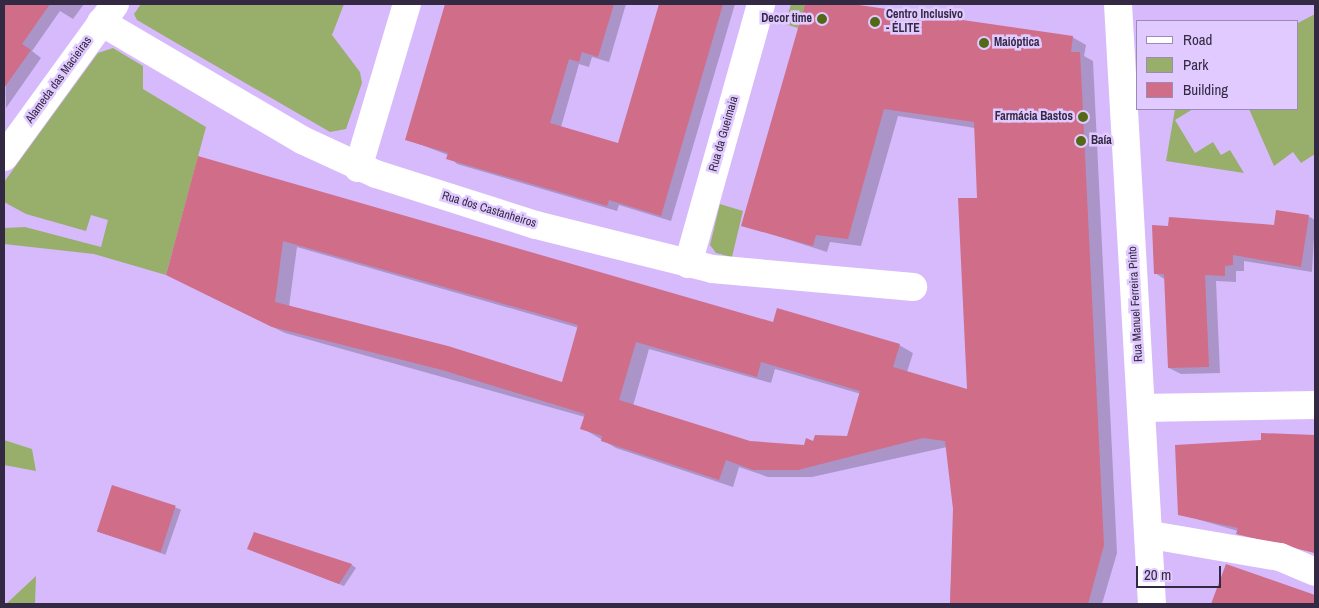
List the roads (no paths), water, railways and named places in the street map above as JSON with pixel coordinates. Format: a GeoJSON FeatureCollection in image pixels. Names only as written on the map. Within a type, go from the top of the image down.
{"type":"FeatureCollection","features":[{"type":"Feature","properties":{"kind":"street"},"geometry":{"type":"LineString","coordinates":[[358,168],[407,4]]}},
{"type":"Feature","properties":{"kind":"street","name":"Rua da Gueimaia"},"geometry":{"type":"LineString","coordinates":[[688,264],[761,4]]}},
{"type":"Feature","properties":{"kind":"street","name":"Rua Manuel Ferreira Pinto"},"geometry":{"type":"LineString","coordinates":[[1118,4],[1150,535],[1152,604]]}},
{"type":"Feature","properties":{"kind":"street","name":"Rua dos Castanheiros"},"geometry":{"type":"LineString","coordinates":[[108,13],[358,168],[536,225],[688,264],[751,274],[912,287]]}},
{"type":"Feature","properties":{"kind":"street","name":"Alameda das Macieiras"},"geometry":{"type":"LineString","coordinates":[[4,157],[108,13]]}},
{"type":"Feature","properties":{"kind":"street"},"geometry":{"type":"LineString","coordinates":[[1141,408],[1315,405]]}},
{"type":"Feature","properties":{"kind":"street"},"geometry":{"type":"LineString","coordinates":[[1150,535],[1280,557],[1315,572]]}},
{"type":"Feature","properties":{"kind":"place","name":"Decor time"},"geometry":{"type":"Point","coordinates":[822,19]}},
{"type":"Feature","properties":{"kind":"place","name":"Centro Inclusivo - ÉLITE"},"geometry":{"type":"Point","coordinates":[875,22]}},
{"type":"Feature","properties":{"kind":"place","name":"Maióptica"},"geometry":{"type":"Point","coordinates":[984,43]}},
{"type":"Feature","properties":{"kind":"place","name":"Farmácia Bastos"},"geometry":{"type":"Point","coordinates":[1083,117]}},
{"type":"Feature","properties":{"kind":"place","name":"Baía"},"geometry":{"type":"Point","coordinates":[1081,141]}}]}
